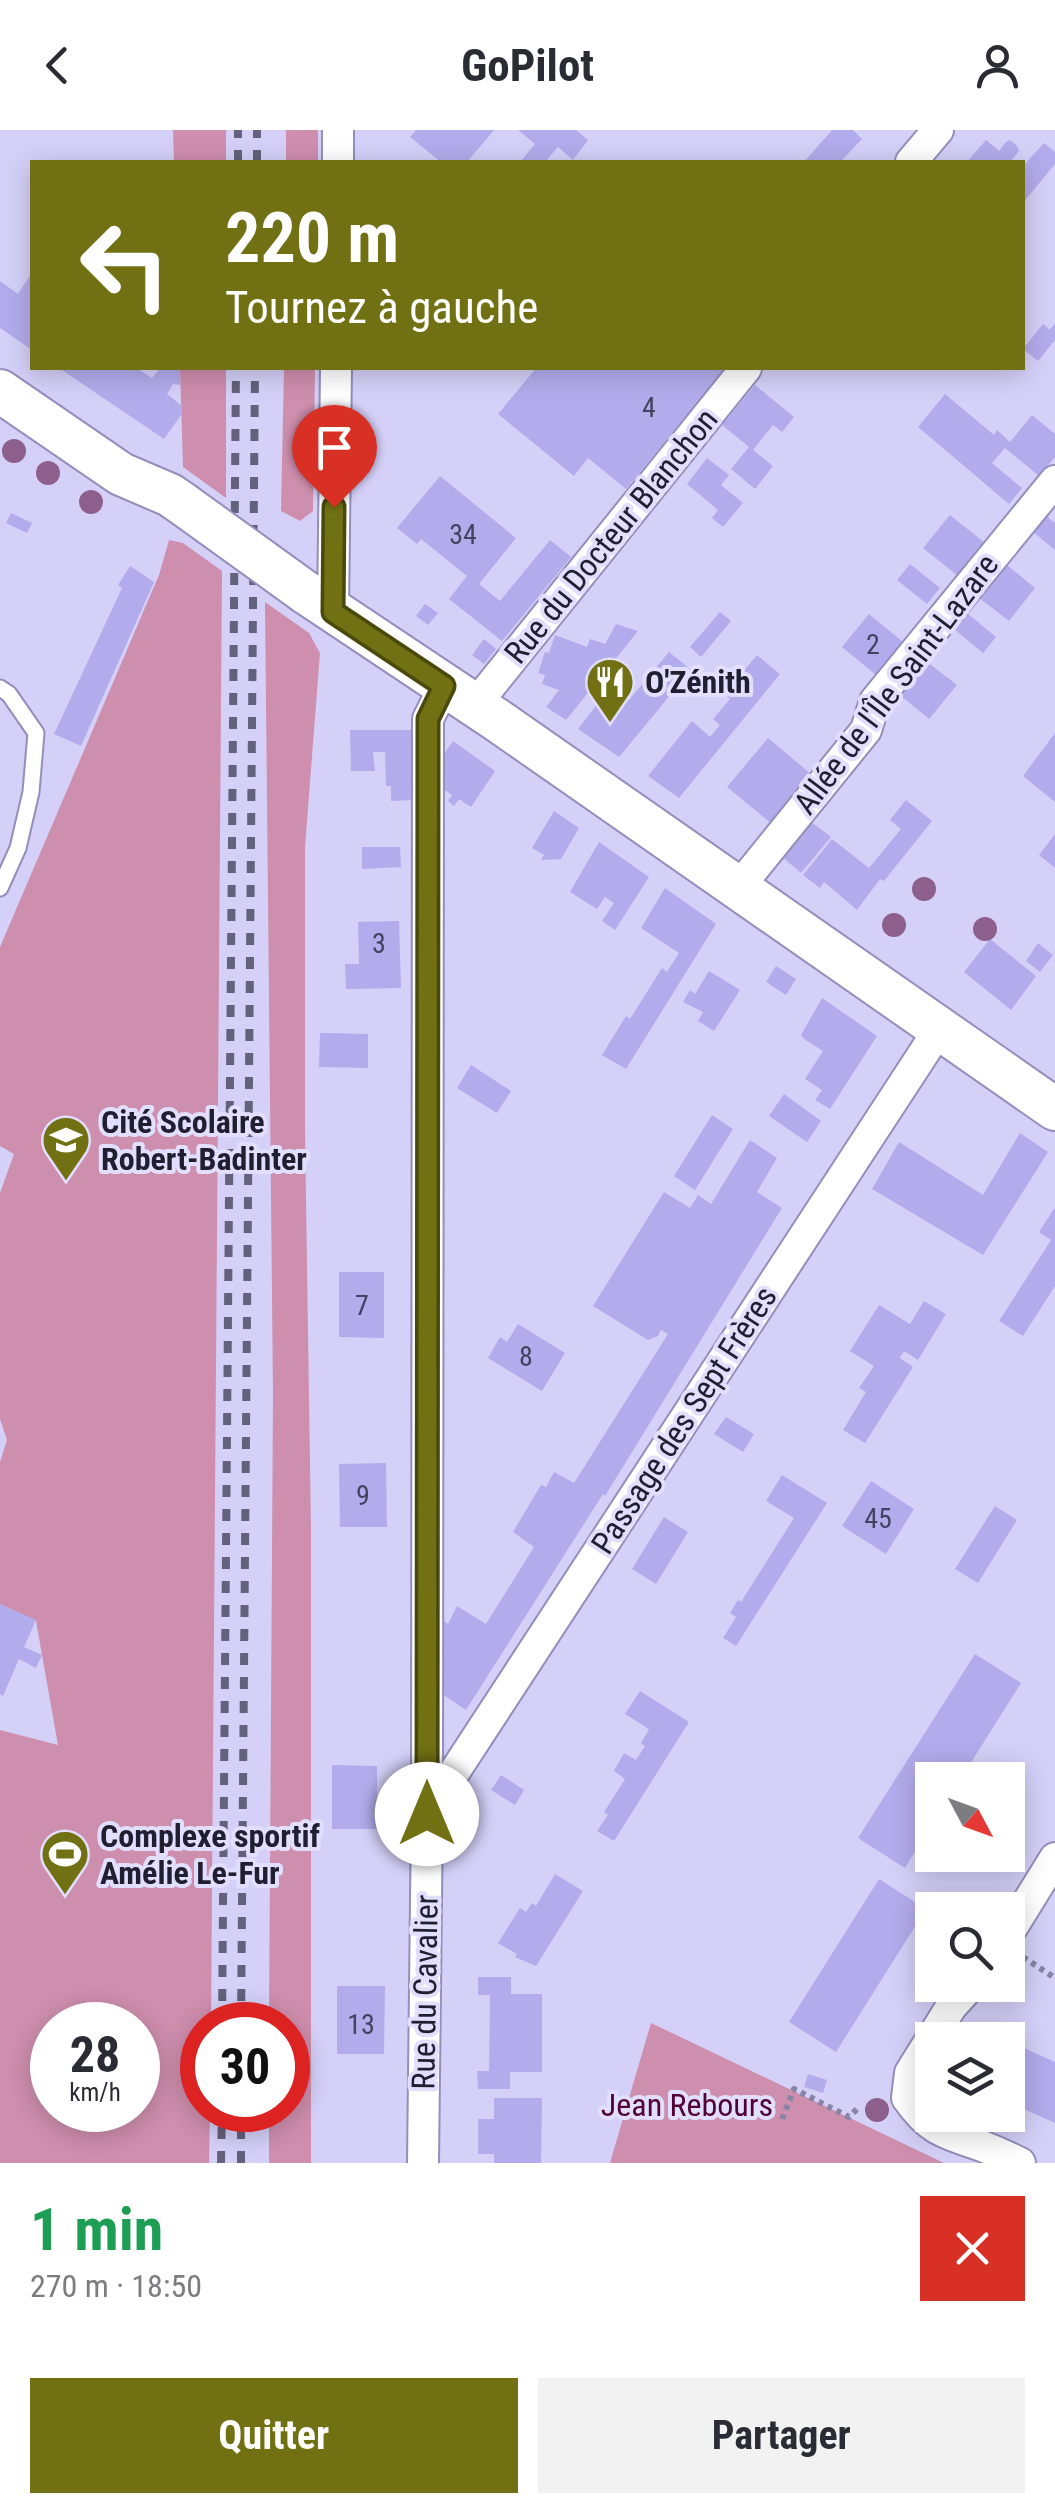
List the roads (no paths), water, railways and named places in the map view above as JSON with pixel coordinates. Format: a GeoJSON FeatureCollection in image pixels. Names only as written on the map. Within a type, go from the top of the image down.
{"type":"FeatureCollection","features":[{"type":"Feature","properties":{"kind":"main road"},"geometry":{"type":"LineString","coordinates":[[0,392],[121,474],[170,495],[1055,1109]]}},
{"type":"Feature","properties":{"kind":"street"},"geometry":{"type":"LineString","coordinates":[[338,130],[338,160]]}},
{"type":"Feature","properties":{"kind":"street"},"geometry":{"type":"LineString","coordinates":[[914,160],[938,130]]}},
{"type":"Feature","properties":{"kind":"street"},"geometry":{"type":"LineString","coordinates":[[319,602],[336,370]]}},
{"type":"Feature","properties":{"kind":"street","name":"Rue du Docteur Blanchon"},"geometry":{"type":"LineString","coordinates":[[460,695],[744,370]]}},
{"type":"Feature","properties":{"kind":"street","name":"Allée de l'Île Saint-Lazare"},"geometry":{"type":"LineString","coordinates":[[738,888],[866,730],[875,701],[1055,480]]}},
{"type":"Feature","properties":{"kind":"street","name":"Rue du Cavalier"},"geometry":{"type":"LineString","coordinates":[[423,2163],[428,719],[460,695]]}},
{"type":"Feature","properties":{"kind":"street","name":"Passage des Sept Frères"},"geometry":{"type":"LineString","coordinates":[[427,1814],[939,1026]]}},
{"type":"Feature","properties":{"kind":"street"},"geometry":{"type":"LineString","coordinates":[[1025,1915],[1055,1858]]}},
{"type":"Feature","properties":{"kind":"street"},"geometry":{"type":"LineString","coordinates":[[956,2002],[910,2073],[907,2098],[919,2116],[940,2132],[1020,2163]]}},
{"type":"Feature","properties":{"kind":"lane"},"geometry":{"type":"LineString","coordinates":[[0,688],[10,694],[36,733],[31,792],[18,848],[0,888]]}},
{"type":"Feature","properties":{"kind":"railway"},"geometry":{"type":"LineString","coordinates":[[238,130],[238,160]]}},
{"type":"Feature","properties":{"kind":"railway"},"geometry":{"type":"LineString","coordinates":[[257,130],[257,160]]}},
{"type":"Feature","properties":{"kind":"railway"},"geometry":{"type":"LineString","coordinates":[[222,2002],[236,370]]}},
{"type":"Feature","properties":{"kind":"railway"},"geometry":{"type":"LineString","coordinates":[[241,2002],[255,370]]}},
{"type":"Feature","properties":{"kind":"railway"},"geometry":{"type":"LineString","coordinates":[[221,2163],[222,2132]]}},
{"type":"Feature","properties":{"kind":"railway"},"geometry":{"type":"LineString","coordinates":[[241,2132],[241,2163]]}},
{"type":"Feature","properties":{"kind":"place","name":"O'Zénith"},"geometry":{"type":"Point","coordinates":[610,724]}},
{"type":"Feature","properties":{"kind":"place","name":"Cité Scolaire Robert-Badinter"},"geometry":{"type":"Point","coordinates":[66,1182]}},
{"type":"Feature","properties":{"kind":"place","name":"Complexe sportif Amélie Le-Fur"},"geometry":{"type":"Point","coordinates":[65,1896]}},
{"type":"Feature","properties":{"kind":"park label","name":"Jean Rebours"},"geometry":{"type":"Point","coordinates":[687,2105]}}]}
